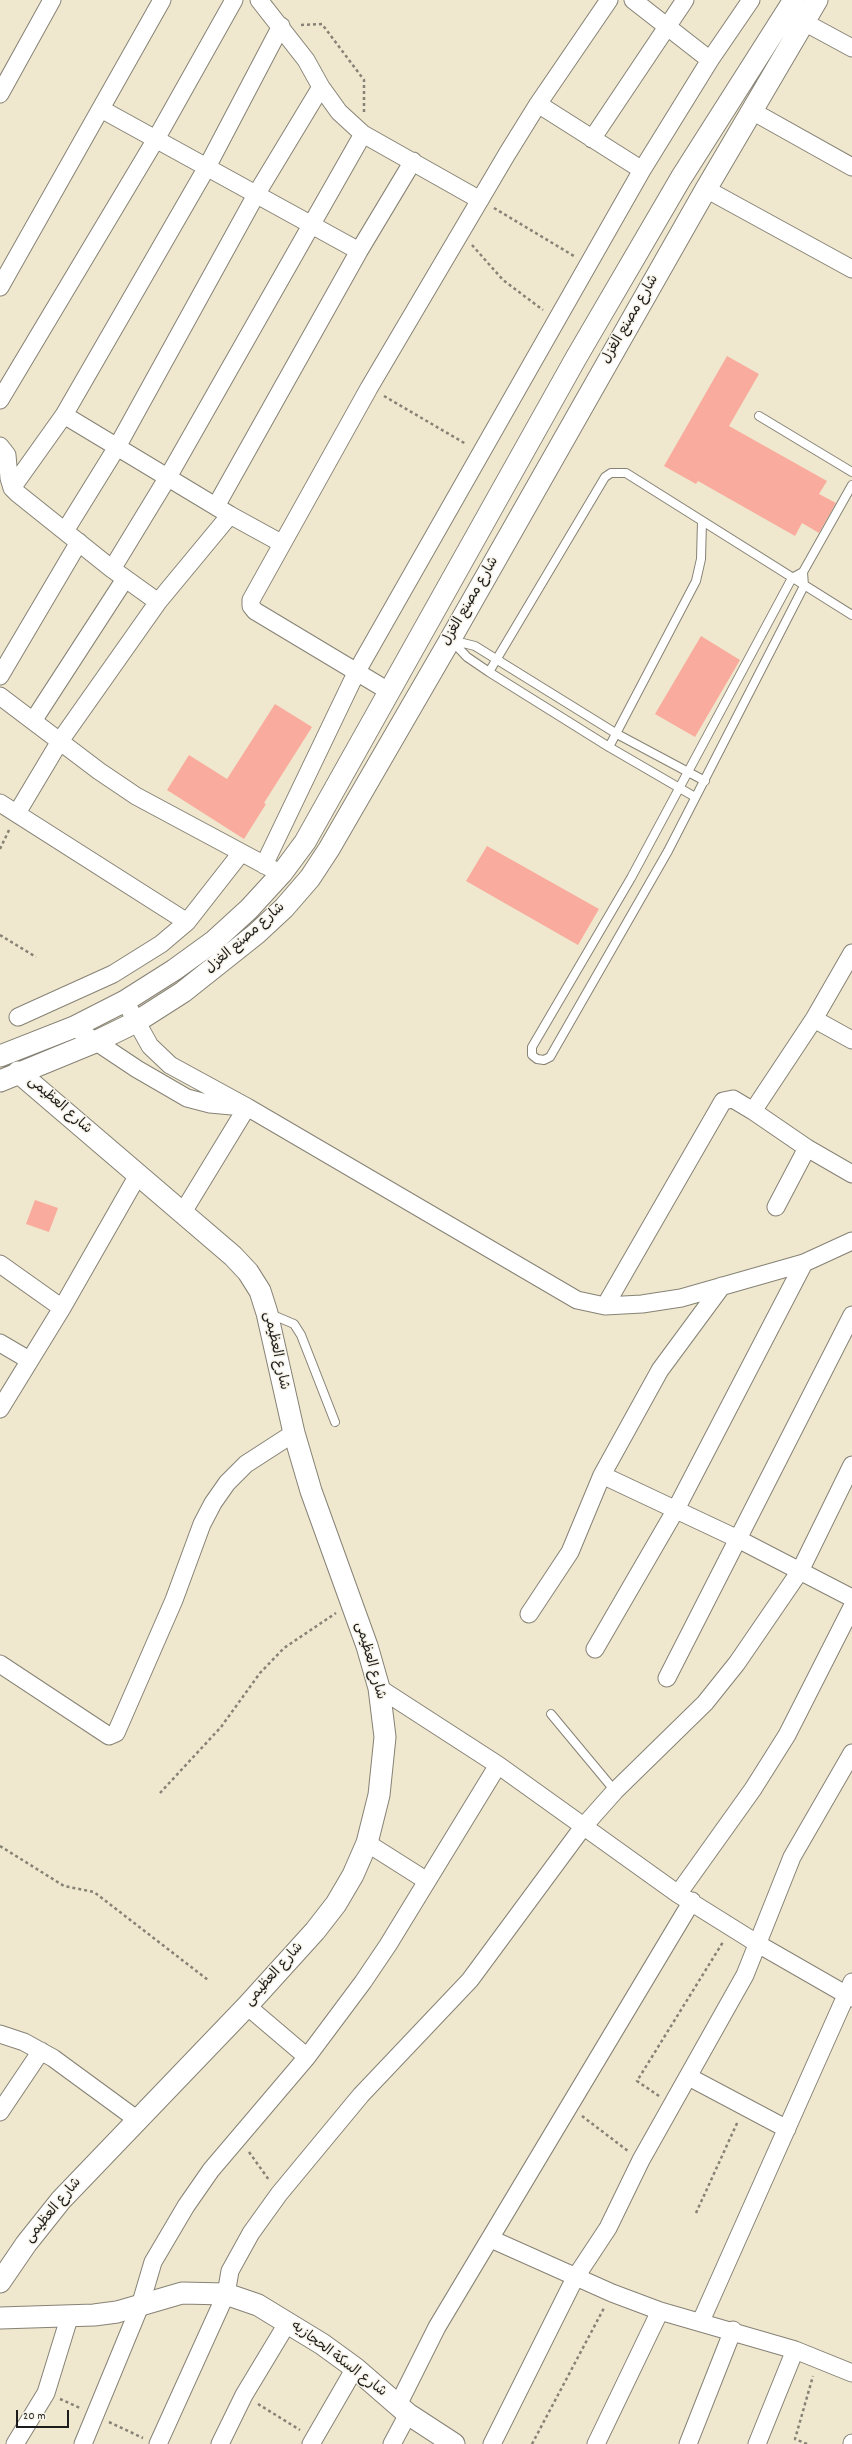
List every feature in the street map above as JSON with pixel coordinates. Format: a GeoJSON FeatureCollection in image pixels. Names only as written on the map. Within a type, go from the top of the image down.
{"type":"FeatureCollection","features":[{"type":"Feature","properties":{"kind":"street"},"geometry":{"type":"LineString","coordinates":[[0,94],[52,0]]}},
{"type":"Feature","properties":{"kind":"street"},"geometry":{"type":"LineString","coordinates":[[0,287],[162,0]]}},
{"type":"Feature","properties":{"kind":"street"},"geometry":{"type":"LineString","coordinates":[[0,400],[156,139],[234,0]]}},
{"type":"Feature","properties":{"kind":"street"},"geometry":{"type":"LineString","coordinates":[[259,0],[281,26],[306,60],[321,88],[339,112],[363,134],[480,200]]}},
{"type":"Feature","properties":{"kind":"street"},"geometry":{"type":"LineString","coordinates":[[390,692],[255,611],[251,606],[251,600],[281,543],[369,388],[480,200],[538,104],[609,0]]}},
{"type":"Feature","properties":{"kind":"street"},"geometry":{"type":"LineString","coordinates":[[633,0],[667,29],[710,60]]}},
{"type":"Feature","properties":{"kind":"street"},"geometry":{"type":"LineString","coordinates":[[592,139],[685,0]]}},
{"type":"Feature","properties":{"kind":"street"},"geometry":{"type":"LineString","coordinates":[[0,696],[136,796],[201,829],[241,853],[273,869],[357,671],[642,170],[710,60],[751,0]]}},
{"type":"Feature","properties":{"kind":"street","name":"شارع مصنع الغزل"},"geometry":{"type":"LineString","coordinates":[[0,1056],[74,1026],[125,1001],[214,941],[249,909],[273,869],[305,842],[576,358],[681,178],[794,0]]}},
{"type":"Feature","properties":{"kind":"street","name":"شارع مصنع الغزل"},"geometry":{"type":"LineString","coordinates":[[0,1081],[18,1072],[95,1042],[136,1022],[182,992],[256,934],[284,908],[310,878],[329,849],[450,640],[706,189],[817,0]]}},
{"type":"Feature","properties":{"kind":"street"},"geometry":{"type":"LineString","coordinates":[[804,22],[852,48]]}},
{"type":"Feature","properties":{"kind":"street"},"geometry":{"type":"LineString","coordinates":[[7,486],[64,415],[207,167],[281,26]]}},
{"type":"Feature","properties":{"kind":"street"},"geometry":{"type":"LineString","coordinates":[[65,530],[117,447],[257,193],[321,88]]}},
{"type":"Feature","properties":{"kind":"street"},"geometry":{"type":"LineString","coordinates":[[538,104],[642,170]]}},
{"type":"Feature","properties":{"kind":"street"},"geometry":{"type":"LineString","coordinates":[[101,109],[257,193],[359,251]]}},
{"type":"Feature","properties":{"kind":"street"},"geometry":{"type":"LineString","coordinates":[[752,111],[852,167]]}},
{"type":"Feature","properties":{"kind":"street"},"geometry":{"type":"LineString","coordinates":[[32,721],[119,574],[168,477],[363,134]]}},
{"type":"Feature","properties":{"kind":"street"},"geometry":{"type":"LineString","coordinates":[[17,814],[60,741],[223,510],[359,251],[413,161]]}},
{"type":"Feature","properties":{"kind":"street"},"geometry":{"type":"LineString","coordinates":[[706,189],[852,269]]}},
{"type":"Feature","properties":{"kind":"street"},"geometry":{"type":"LineString","coordinates":[[576,358],[602,372]]}},
{"type":"Feature","properties":{"kind":"street"},"geometry":{"type":"LineString","coordinates":[[64,415],[281,543]]}},
{"type":"Feature","properties":{"kind":"street"},"geometry":{"type":"LineString","coordinates":[[0,446],[7,455],[7,486]]}},
{"type":"Feature","properties":{"kind":"street"},"geometry":{"type":"LineString","coordinates":[[7,486],[65,530],[119,574],[158,602]]}},
{"type":"Feature","properties":{"kind":"street"},"geometry":{"type":"LineString","coordinates":[[0,676],[79,542]]}},
{"type":"Feature","properties":{"kind":"street"},"geometry":{"type":"LineString","coordinates":[[426,626],[450,640]]}},
{"type":"Feature","properties":{"kind":"street"},"geometry":{"type":"LineString","coordinates":[[0,803],[187,922]]}},
{"type":"Feature","properties":{"kind":"street"},"geometry":{"type":"LineString","coordinates":[[18,1017],[113,974],[161,944],[187,922],[241,853]]}},
{"type":"Feature","properties":{"kind":"street"},"geometry":{"type":"LineString","coordinates":[[753,1110],[814,1019],[852,953]]}},
{"type":"Feature","properties":{"kind":"street"},"geometry":{"type":"LineString","coordinates":[[125,1001],[150,1046],[170,1065],[248,1107],[577,1300],[605,1306],[642,1304],[681,1298],[804,1263],[852,1242]]}},
{"type":"Feature","properties":{"kind":"street"},"geometry":{"type":"LineString","coordinates":[[814,1019],[852,1040]]}},
{"type":"Feature","properties":{"kind":"street"},"geometry":{"type":"LineString","coordinates":[[74,1026],[95,1042],[187,1098],[210,1104],[248,1107]]}},
{"type":"Feature","properties":{"kind":"street","name":"شارع العظيمى"},"geometry":{"type":"LineString","coordinates":[[0,2282],[26,2244],[60,2200],[98,2159],[139,2121],[248,2006],[315,1931],[336,1904],[353,1874],[367,1843],[379,1795],[385,1737],[380,1688],[311,1491],[294,1433],[267,1313],[260,1291],[248,1272],[234,1256],[18,1072]]}},
{"type":"Feature","properties":{"kind":"street"},"geometry":{"type":"LineString","coordinates":[[605,1306],[723,1101],[732,1099],[753,1110],[807,1148],[852,1174]]}},
{"type":"Feature","properties":{"kind":"street"},"geometry":{"type":"LineString","coordinates":[[182,1212],[248,1107]]}},
{"type":"Feature","properties":{"kind":"street"},"geometry":{"type":"LineString","coordinates":[[776,1207],[807,1148]]}},
{"type":"Feature","properties":{"kind":"street"},"geometry":{"type":"LineString","coordinates":[[0,1409],[62,1308],[138,1175]]}},
{"type":"Feature","properties":{"kind":"street"},"geometry":{"type":"LineString","coordinates":[[595,1649],[675,1511],[804,1263]]}},
{"type":"Feature","properties":{"kind":"street"},"geometry":{"type":"LineString","coordinates":[[0,1264],[62,1308]]}},
{"type":"Feature","properties":{"kind":"street"},"geometry":{"type":"LineString","coordinates":[[529,1614],[570,1552],[602,1475],[660,1370],[722,1286]]}},
{"type":"Feature","properties":{"kind":"street"},"geometry":{"type":"LineString","coordinates":[[667,1678],[852,1314]]}},
{"type":"Feature","properties":{"kind":"street"},"geometry":{"type":"LineString","coordinates":[[0,1343],[29,1360]]}},
{"type":"Feature","properties":{"kind":"street"},"geometry":{"type":"LineString","coordinates":[[0,1664],[109,1736],[116,1734],[174,1600],[202,1524],[213,1503],[227,1483],[246,1464],[294,1433]]}},
{"type":"Feature","properties":{"kind":"street"},"geometry":{"type":"LineString","coordinates":[[152,2442],[226,2294],[230,2271],[238,2254],[279,2194],[361,2095],[470,1980],[583,1827],[615,1791],[704,1703],[737,1663],[800,1571],[852,1465]]}},
{"type":"Feature","properties":{"kind":"street"},"geometry":{"type":"LineString","coordinates":[[602,1475],[675,1511],[738,1539],[852,1598]]}},
{"type":"Feature","properties":{"kind":"street"},"geometry":{"type":"LineString","coordinates":[[392,2444],[403,2410],[437,2327],[570,2107],[685,1898],[787,1735],[852,1606]]}},
{"type":"Feature","properties":{"kind":"street"},"geometry":{"type":"LineString","coordinates":[[380,1688],[498,1764],[583,1827],[685,1898],[758,1944],[850,1992],[787,2128],[701,2321]]}},
{"type":"Feature","properties":{"kind":"street"},"geometry":{"type":"LineString","coordinates":[[492,2444],[575,2278],[608,2228],[641,2160],[745,1975],[792,1857],[852,1753]]}},
{"type":"Feature","properties":{"kind":"street"},"geometry":{"type":"LineString","coordinates":[[83,2444],[94,2414],[140,2306],[154,2262],[169,2234],[211,2170],[238,2136],[307,2057],[372,1969],[498,1764]]}},
{"type":"Feature","properties":{"kind":"street"},"geometry":{"type":"LineString","coordinates":[[367,1843],[427,1881]]}},
{"type":"Feature","properties":{"kind":"street"},"geometry":{"type":"LineString","coordinates":[[248,2006],[307,2057]]}},
{"type":"Feature","properties":{"kind":"street"},"geometry":{"type":"LineString","coordinates":[[0,2034],[41,2051],[139,2121]]}},
{"type":"Feature","properties":{"kind":"street"},"geometry":{"type":"LineString","coordinates":[[0,2112],[41,2051]]}},
{"type":"Feature","properties":{"kind":"street"},"geometry":{"type":"LineString","coordinates":[[689,2077],[787,2128]]}},
{"type":"Feature","properties":{"kind":"street"},"geometry":{"type":"LineString","coordinates":[[491,2239],[575,2278],[660,2311],[701,2321],[795,2350],[852,2373]]}},
{"type":"Feature","properties":{"kind":"street","name":"شارع السكة الحجازيه"},"geometry":{"type":"LineString","coordinates":[[0,2318],[101,2314],[140,2306],[182,2293],[226,2294],[258,2305],[288,2322],[355,2368],[403,2410],[454,2444]]}},
{"type":"Feature","properties":{"kind":"street"},"geometry":{"type":"LineString","coordinates":[[596,2444],[660,2311]]}},
{"type":"Feature","properties":{"kind":"street"},"geometry":{"type":"LineString","coordinates":[[15,2444],[46,2393],[70,2315]]}},
{"type":"Feature","properties":{"kind":"street"},"geometry":{"type":"LineString","coordinates":[[220,2444],[244,2395],[288,2322]]}},
{"type":"Feature","properties":{"kind":"street"},"geometry":{"type":"LineString","coordinates":[[688,2444],[732,2330]]}},
{"type":"Feature","properties":{"kind":"street"},"geometry":{"type":"LineString","coordinates":[[757,2444],[795,2350]]}},
{"type":"Feature","properties":{"kind":"street"},"geometry":{"type":"LineString","coordinates":[[312,2441],[355,2368]]}},
{"type":"Feature","properties":{"kind":"lane"},"geometry":{"type":"LineString","coordinates":[[759,416],[852,472]]}},
{"type":"Feature","properties":{"kind":"lane"},"geometry":{"type":"LineString","coordinates":[[489,672],[605,477],[611,473],[626,473],[852,615]]}},
{"type":"Feature","properties":{"kind":"lane"},"geometry":{"type":"LineString","coordinates":[[803,572],[804,586],[704,781],[615,944],[550,1057],[544,1060],[537,1059],[532,1055],[532,1047],[601,932],[792,578],[803,572],[852,485]]}},
{"type":"Feature","properties":{"kind":"lane"},"geometry":{"type":"LineString","coordinates":[[609,747],[696,581],[701,559],[702,521]]}},
{"type":"Feature","properties":{"kind":"lane"},"geometry":{"type":"LineString","coordinates":[[450,640],[475,646],[617,734],[704,781]]}},
{"type":"Feature","properties":{"kind":"lane"},"geometry":{"type":"LineString","coordinates":[[450,640],[467,657],[489,672],[609,747],[695,797]]}},
{"type":"Feature","properties":{"kind":"lane"},"geometry":{"type":"LineString","coordinates":[[267,1313],[294,1324],[301,1335],[335,1422]]}},
{"type":"Feature","properties":{"kind":"lane"},"geometry":{"type":"LineString","coordinates":[[551,1714],[615,1791]]}},
{"type":"Feature","properties":{"kind":"path"},"geometry":{"type":"LineString","coordinates":[[281,26],[322,24],[364,80],[363,134]]}},
{"type":"Feature","properties":{"kind":"path"},"geometry":{"type":"LineString","coordinates":[[480,200],[589,264]]}},
{"type":"Feature","properties":{"kind":"path"},"geometry":{"type":"LineString","coordinates":[[461,233],[503,280],[556,320]]}},
{"type":"Feature","properties":{"kind":"path"},"geometry":{"type":"LineString","coordinates":[[369,388],[481,451]]}},
{"type":"Feature","properties":{"kind":"path"},"geometry":{"type":"LineString","coordinates":[[0,849],[17,814]]}},
{"type":"Feature","properties":{"kind":"path"},"geometry":{"type":"LineString","coordinates":[[0,935],[36,957]]}},
{"type":"Feature","properties":{"kind":"path"},"geometry":{"type":"LineString","coordinates":[[160,1793],[221,1727],[260,1673],[284,1648],[351,1602]]}},
{"type":"Feature","properties":{"kind":"path"},"geometry":{"type":"LineString","coordinates":[[0,1846],[64,1886],[94,1892],[208,1980]]}},
{"type":"Feature","properties":{"kind":"path"},"geometry":{"type":"LineString","coordinates":[[672,2105],[637,2080],[732,1928]]}},
{"type":"Feature","properties":{"kind":"path"},"geometry":{"type":"LineString","coordinates":[[696,2213],[745,2106]]}},
{"type":"Feature","properties":{"kind":"path"},"geometry":{"type":"LineString","coordinates":[[570,2107],[641,2160]]}},
{"type":"Feature","properties":{"kind":"path"},"geometry":{"type":"LineString","coordinates":[[238,2136],[279,2194]]}},
{"type":"Feature","properties":{"kind":"path"},"geometry":{"type":"LineString","coordinates":[[532,2444],[612,2293]]}},
{"type":"Feature","properties":{"kind":"path"},"geometry":{"type":"LineString","coordinates":[[807,2444],[795,2439],[818,2359]]}},
{"type":"Feature","properties":{"kind":"path"},"geometry":{"type":"LineString","coordinates":[[46,2393],[152,2442]]}},
{"type":"Feature","properties":{"kind":"path"},"geometry":{"type":"LineString","coordinates":[[244,2395],[312,2441]]}},
{"type":"Feature","properties":{"kind":"building"},"geometry":{"type":"Polygon","coordinates":[[[727,356],[759,374],[729,426],[827,481],[819,494],[836,503],[819,533],[802,523],[795,536],[698,481],[696,484],[664,466],[727,356]]]}},
{"type":"Feature","properties":{"kind":"building"},"geometry":{"type":"Polygon","coordinates":[[[701,636],[740,660],[695,737],[655,714],[701,636]]]}},
{"type":"Feature","properties":{"kind":"building"},"geometry":{"type":"Polygon","coordinates":[[[275,704],[312,727],[264,803],[266,804],[244,839],[167,790],[189,755],[227,779],[275,704]]]}},
{"type":"Feature","properties":{"kind":"building"},"geometry":{"type":"Polygon","coordinates":[[[487,846],[599,909],[578,945],[466,881],[487,846]]]}},
{"type":"Feature","properties":{"kind":"building"},"geometry":{"type":"Polygon","coordinates":[[[35,1200],[58,1208],[49,1232],[26,1224],[35,1200]]]}}]}
